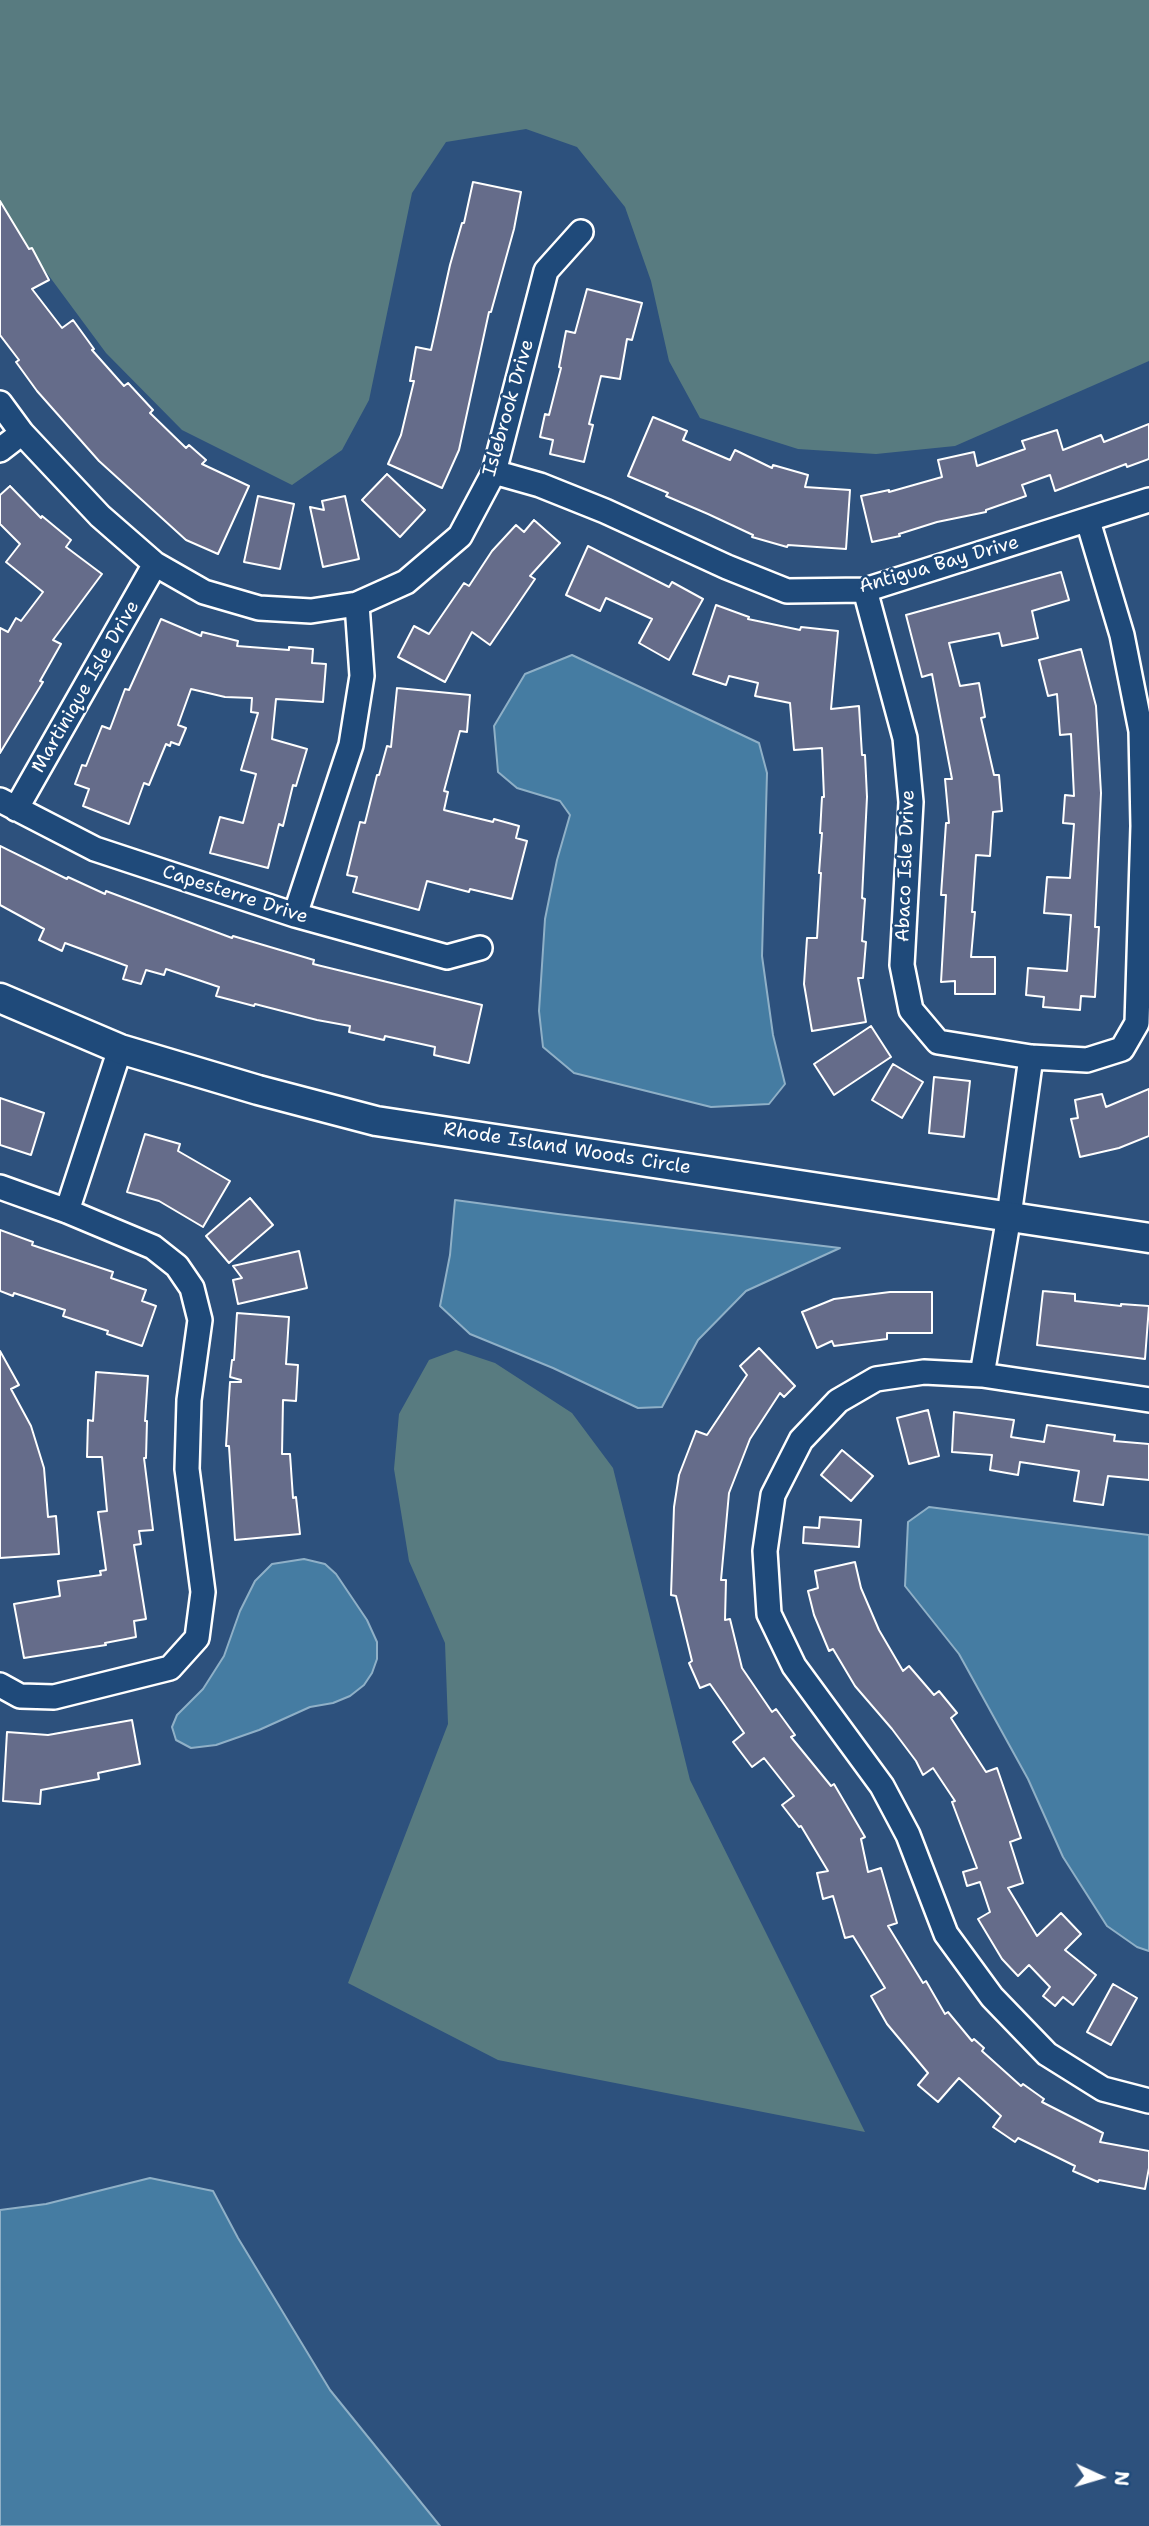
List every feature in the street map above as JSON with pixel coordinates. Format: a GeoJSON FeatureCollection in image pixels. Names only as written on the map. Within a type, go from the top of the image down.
{"type":"FeatureCollection","features":[{"type":"Feature","properties":{"kind":"street","name":"Islebrook Drive"},"geometry":{"type":"LineString","coordinates":[[0,403],[22,433],[100,516],[155,564],[204,592],[259,608],[311,611],[357,604],[406,582],[460,536],[494,472],[546,271],[581,232]]}},
{"type":"Feature","properties":{"kind":"street"},"geometry":{"type":"LineString","coordinates":[[0,450],[22,433]]}},
{"type":"Feature","properties":{"kind":"street","name":"Antigua Bay Drive"},"geometry":{"type":"LineString","coordinates":[[494,472],[540,485],[605,511],[727,567],[787,591],[865,590],[1149,500]]}},
{"type":"Feature","properties":{"kind":"street","name":"Abaco Isle Drive"},"geometry":{"type":"LineString","coordinates":[[865,590],[905,738],[911,802],[902,965],[911,1010],[938,1042],[1031,1057],[1087,1060],[1122,1049],[1137,1023],[1143,826],[1141,731],[1122,635],[1088,521]]}},
{"type":"Feature","properties":{"kind":"street","name":"Martinique Isle Drive"},"geometry":{"type":"LineString","coordinates":[[8,804],[155,564]]}},
{"type":"Feature","properties":{"kind":"street"},"geometry":{"type":"LineString","coordinates":[[295,915],[351,746],[362,676],[357,604]]}},
{"type":"Feature","properties":{"kind":"street","name":"Capesterre Drive"},"geometry":{"type":"LineString","coordinates":[[8,804],[95,849],[295,915],[447,957],[480,948]]}},
{"type":"Feature","properties":{"kind":"street","name":"Rhode Island Woods Circle"},"geometry":{"type":"LineString","coordinates":[[0,998],[120,1049],[258,1090],[376,1121],[1149,1238]]}},
{"type":"Feature","properties":{"kind":"street"},"geometry":{"type":"LineString","coordinates":[[67,1211],[120,1049]]}},
{"type":"Feature","properties":{"kind":"street"},"geometry":{"type":"LineString","coordinates":[[982,1375],[1009,1216],[1031,1057]]}},
{"type":"Feature","properties":{"kind":"street"},"geometry":{"type":"LineString","coordinates":[[0,1187],[67,1211],[153,1247],[177,1266],[192,1288],[200,1320],[189,1400],[187,1469],[203,1592],[197,1638],[170,1668],[54,1697],[20,1696],[0,1685]]}},
{"type":"Feature","properties":{"kind":"street"},"geometry":{"type":"LineString","coordinates":[[1149,1400],[982,1375],[924,1372],[876,1379],[838,1401],[801,1440],[773,1494],[765,1551],[769,1614],[794,1666],[882,1786],[908,1835],[946,1934],[992,1997],[1047,2054],[1103,2090],[1149,2101]]}},
{"type":"Feature","properties":{"kind":"green space"},"geometry":{"type":"Polygon","coordinates":[[[0,0],[1149,0],[1149,361],[955,446],[876,454],[798,449],[700,418],[669,361],[651,281],[625,207],[577,147],[526,129],[446,142],[412,193],[369,400],[342,450],[292,485],[182,430],[106,353],[35,257],[0,202],[0,0]]]}},
{"type":"Feature","properties":{"kind":"green space"},"geometry":{"type":"Polygon","coordinates":[[[456,1350],[495,1363],[572,1413],[613,1468],[690,1780],[865,2132],[498,2060],[348,1983],[448,1724],[445,1643],[409,1561],[394,1469],[399,1414],[429,1360],[456,1350]]]}},
{"type":"Feature","properties":{"kind":"water"},"geometry":{"type":"Polygon","coordinates":[[[572,655],[759,743],[767,773],[762,956],[773,1035],[785,1084],[769,1104],[711,1107],[574,1073],[543,1047],[539,1011],[545,919],[557,860],[570,815],[560,801],[517,788],[498,772],[494,726],[525,674],[572,655]]]}},
{"type":"Feature","properties":{"kind":"water"},"geometry":{"type":"Polygon","coordinates":[[[455,1200],[840,1248],[746,1291],[698,1340],[662,1407],[638,1408],[553,1368],[470,1334],[440,1306],[450,1255],[455,1200]]]}},
{"type":"Feature","properties":{"kind":"water"},"geometry":{"type":"Polygon","coordinates":[[[929,1507],[1149,1535],[1149,1951],[1137,1947],[1107,1926],[1063,1857],[1028,1779],[959,1654],[905,1586],[908,1522],[929,1507]]]}},
{"type":"Feature","properties":{"kind":"water"},"geometry":{"type":"Polygon","coordinates":[[[304,1559],[325,1564],[336,1574],[367,1620],[377,1642],[377,1659],[364,1685],[350,1696],[333,1703],[310,1707],[259,1730],[216,1745],[191,1748],[176,1740],[172,1727],[177,1715],[203,1689],[224,1656],[240,1611],[255,1581],[272,1564],[304,1559]]]}},
{"type":"Feature","properties":{"kind":"water"},"geometry":{"type":"Polygon","coordinates":[[[150,2178],[213,2191],[238,2238],[330,2390],[440,2526],[0,2526],[0,2210],[46,2204],[150,2178]]]}},
{"type":"Feature","properties":{"kind":"building"},"geometry":{"type":"Polygon","coordinates":[[[473,182],[521,192],[514,229],[489,312],[459,450],[442,488],[388,464],[401,435],[414,381],[410,381],[416,347],[431,350],[450,265],[464,223],[473,182]]]}},
{"type":"Feature","properties":{"kind":"building"},"geometry":{"type":"Polygon","coordinates":[[[0,201],[29,249],[32,248],[49,280],[32,289],[62,328],[73,320],[94,349],[92,350],[124,386],[128,383],[153,410],[150,413],[186,448],[189,445],[206,460],[202,464],[249,486],[218,554],[186,540],[99,461],[37,391],[16,362],[19,360],[0,335],[0,201]]]}},
{"type":"Feature","properties":{"kind":"building"},"geometry":{"type":"Polygon","coordinates":[[[587,289],[642,303],[632,340],[627,339],[620,379],[601,376],[589,424],[593,425],[584,462],[550,454],[553,440],[540,437],[545,414],[549,415],[561,368],[559,367],[566,331],[575,333],[587,289]]]}},
{"type":"Feature","properties":{"kind":"building"},"geometry":{"type":"Polygon","coordinates":[[[653,417],[687,431],[683,440],[730,460],[735,450],[772,468],[773,465],[808,475],[805,487],[850,490],[846,549],[787,547],[752,537],[753,535],[666,496],[668,493],[628,476],[653,417]]]}},
{"type":"Feature","properties":{"kind":"building"},"geometry":{"type":"Polygon","coordinates":[[[1149,424],[1149,459],[1127,467],[1126,464],[1055,491],[1050,475],[1022,485],[1026,496],[986,512],[937,522],[899,534],[900,536],[872,542],[861,496],[889,492],[942,477],[938,460],[974,452],[977,466],[1025,449],[1022,441],[1057,430],[1063,450],[1101,435],[1104,442],[1149,424]]]}},
{"type":"Feature","properties":{"kind":"building"},"geometry":{"type":"Polygon","coordinates":[[[387,474],[425,510],[400,537],[362,500],[387,474]]]}},
{"type":"Feature","properties":{"kind":"building"},"geometry":{"type":"Polygon","coordinates":[[[10,486],[41,518],[42,516],[71,540],[66,547],[102,574],[53,640],[61,644],[40,681],[43,682],[0,753],[0,628],[8,632],[16,618],[21,621],[43,592],[6,562],[20,544],[0,524],[0,495],[10,486]]]}},
{"type":"Feature","properties":{"kind":"building"},"geometry":{"type":"Polygon","coordinates":[[[258,496],[294,504],[280,569],[244,562],[258,496]]]}},
{"type":"Feature","properties":{"kind":"building"},"geometry":{"type":"Polygon","coordinates":[[[345,496],[359,559],[323,567],[310,507],[324,510],[322,501],[345,496]]]}},
{"type":"Feature","properties":{"kind":"building"},"geometry":{"type":"Polygon","coordinates":[[[534,520],[560,543],[530,576],[535,579],[490,645],[472,632],[445,682],[398,657],[414,626],[429,634],[464,583],[469,586],[492,551],[516,525],[524,532],[534,520]]]}},
{"type":"Feature","properties":{"kind":"building"},"geometry":{"type":"Polygon","coordinates":[[[588,546],[669,587],[672,582],[703,599],[669,660],[639,643],[652,619],[606,598],[600,611],[566,595],[588,546]]]}},
{"type":"Feature","properties":{"kind":"building"},"geometry":{"type":"Polygon","coordinates":[[[1061,572],[1069,600],[1032,611],[1038,638],[1002,646],[999,633],[949,643],[960,686],[979,683],[985,717],[981,718],[994,775],[999,775],[1002,811],[993,812],[990,856],[976,855],[972,912],[975,912],[971,957],[995,957],[995,994],[955,994],[955,981],[941,982],[946,895],[941,895],[946,823],[949,823],[945,779],[952,779],[932,674],[922,677],[906,615],[1061,572]]]}},
{"type":"Feature","properties":{"kind":"building"},"geometry":{"type":"Polygon","coordinates":[[[716,605],[749,617],[748,619],[800,630],[801,627],[838,631],[831,709],[859,706],[862,755],[865,755],[867,797],[862,941],[866,942],[863,978],[858,978],[866,1022],[812,1031],[804,984],[807,938],[817,938],[821,873],[820,833],[824,797],[822,748],[794,750],[790,703],[755,696],[758,683],[729,676],[726,685],[693,674],[716,605]]]}},
{"type":"Feature","properties":{"kind":"building"},"geometry":{"type":"Polygon","coordinates":[[[161,619],[201,636],[202,632],[238,641],[237,646],[313,649],[312,663],[326,664],[323,702],[276,699],[272,739],[307,749],[296,786],[293,785],[283,826],[279,824],[268,868],[210,853],[220,817],[243,823],[256,774],[241,770],[258,713],[251,712],[252,698],[225,697],[191,689],[178,725],[186,728],[179,745],[171,742],[170,746],[166,744],[149,785],[144,783],[129,824],[83,806],[89,789],[75,784],[82,765],[86,766],[102,726],[110,729],[125,689],[129,690],[161,619]]]}},
{"type":"Feature","properties":{"kind":"building"},"geometry":{"type":"Polygon","coordinates":[[[1081,649],[1096,706],[1101,793],[1095,997],[1081,996],[1080,1010],[1043,1007],[1044,997],[1026,995],[1028,968],[1067,971],[1071,915],[1044,913],[1047,877],[1070,878],[1074,824],[1063,823],[1065,795],[1074,796],[1071,734],[1060,735],[1057,694],[1048,696],[1039,660],[1081,649]]]}},
{"type":"Feature","properties":{"kind":"building"},"geometry":{"type":"Polygon","coordinates":[[[397,688],[470,695],[467,732],[460,731],[444,791],[448,792],[444,810],[519,826],[516,838],[527,841],[512,899],[427,881],[419,910],[353,892],[357,877],[347,875],[360,822],[365,823],[377,775],[387,746],[391,747],[397,688]]]}},
{"type":"Feature","properties":{"kind":"building"},"geometry":{"type":"Polygon","coordinates":[[[0,846],[67,879],[68,877],[105,894],[106,891],[232,938],[233,936],[314,960],[313,964],[482,1005],[469,1063],[434,1055],[435,1047],[385,1036],[384,1040],[349,1032],[350,1026],[216,996],[219,987],[166,969],[164,975],[146,970],[141,984],[123,979],[127,966],[65,943],[62,951],[39,940],[44,929],[0,905],[0,846]]]}},
{"type":"Feature","properties":{"kind":"building"},"geometry":{"type":"Polygon","coordinates":[[[871,1026],[891,1057],[834,1095],[814,1064],[871,1026]]]}},
{"type":"Feature","properties":{"kind":"building"},"geometry":{"type":"Polygon","coordinates":[[[893,1064],[923,1082],[902,1118],[872,1100],[893,1064]]]}},
{"type":"Feature","properties":{"kind":"building"},"geometry":{"type":"Polygon","coordinates":[[[934,1077],[970,1081],[964,1137],[929,1133],[934,1077]]]}},
{"type":"Feature","properties":{"kind":"building"},"geometry":{"type":"Polygon","coordinates":[[[1149,1089],[1149,1136],[1119,1148],[1080,1157],[1071,1119],[1078,1118],[1075,1100],[1102,1094],[1106,1107],[1149,1089]]]}},
{"type":"Feature","properties":{"kind":"building"},"geometry":{"type":"Polygon","coordinates":[[[0,1098],[44,1113],[31,1155],[0,1145],[0,1098]]]}},
{"type":"Feature","properties":{"kind":"building"},"geometry":{"type":"Polygon","coordinates":[[[145,1134],[180,1144],[178,1151],[230,1181],[203,1227],[159,1201],[127,1192],[145,1134]]]}},
{"type":"Feature","properties":{"kind":"building"},"geometry":{"type":"Polygon","coordinates":[[[250,1198],[273,1225],[229,1263],[206,1236],[250,1198]]]}},
{"type":"Feature","properties":{"kind":"building"},"geometry":{"type":"Polygon","coordinates":[[[0,1230],[33,1242],[32,1245],[113,1272],[111,1278],[146,1290],[142,1301],[156,1306],[142,1346],[63,1316],[65,1310],[0,1291],[0,1230]]]}},
{"type":"Feature","properties":{"kind":"building"},"geometry":{"type":"Polygon","coordinates":[[[299,1251],[307,1288],[238,1304],[233,1280],[242,1278],[233,1266],[299,1251]]]}},
{"type":"Feature","properties":{"kind":"building"},"geometry":{"type":"Polygon","coordinates":[[[1043,1291],[1075,1294],[1075,1301],[1149,1306],[1145,1359],[1037,1345],[1043,1291]]]}},
{"type":"Feature","properties":{"kind":"building"},"geometry":{"type":"Polygon","coordinates":[[[890,1292],[932,1292],[932,1333],[887,1333],[887,1339],[834,1346],[832,1341],[817,1348],[802,1312],[834,1299],[890,1292]]]}},
{"type":"Feature","properties":{"kind":"building"},"geometry":{"type":"Polygon","coordinates":[[[237,1313],[289,1317],[286,1364],[298,1365],[296,1401],[283,1400],[282,1454],[290,1454],[293,1498],[296,1497],[300,1534],[235,1540],[229,1446],[226,1446],[230,1382],[241,1382],[230,1377],[234,1360],[237,1313]]]}},
{"type":"Feature","properties":{"kind":"building"},"geometry":{"type":"Polygon","coordinates":[[[759,1348],[795,1386],[784,1397],[780,1393],[750,1439],[729,1493],[721,1580],[726,1580],[725,1620],[730,1619],[742,1668],[772,1712],[776,1709],[795,1735],[791,1737],[831,1786],[834,1784],[865,1837],[861,1839],[868,1872],[881,1868],[897,1923],[888,1926],[945,2014],[948,2012],[972,2041],[974,2039],[984,2048],[982,2051],[1021,2086],[1023,2084],[1044,2099],[1042,2102],[1103,2133],[1100,2142],[1149,2151],[1145,2189],[1099,2180],[1098,2182],[1073,2171],[1075,2166],[1018,2138],[1015,2142],[993,2127],[1001,2116],[959,2078],[938,2102],[918,2085],[928,2073],[887,2024],[871,1996],[885,1988],[853,1936],[845,1938],[833,1896],[823,1899],[817,1873],[828,1871],[801,1826],[799,1827],[782,1805],[794,1796],[764,1758],[752,1767],[733,1742],[744,1733],[710,1684],[700,1688],[689,1663],[692,1661],[676,1596],[671,1595],[674,1507],[679,1475],[696,1431],[707,1435],[747,1375],[740,1366],[759,1348]]]}},
{"type":"Feature","properties":{"kind":"building"},"geometry":{"type":"Polygon","coordinates":[[[0,1351],[19,1385],[11,1389],[31,1426],[44,1468],[48,1517],[56,1516],[59,1554],[0,1558],[0,1351]]]}},
{"type":"Feature","properties":{"kind":"building"},"geometry":{"type":"Polygon","coordinates":[[[96,1372],[148,1376],[144,1458],[153,1530],[139,1531],[141,1544],[134,1545],[146,1619],[134,1621],[136,1637],[105,1643],[106,1645],[24,1658],[14,1604],[60,1596],[58,1581],[101,1575],[100,1571],[106,1570],[98,1512],[107,1511],[102,1457],[87,1457],[88,1420],[93,1421],[96,1372]]]}},
{"type":"Feature","properties":{"kind":"building"},"geometry":{"type":"Polygon","coordinates":[[[928,1410],[939,1456],[909,1464],[897,1418],[928,1410]]]}},
{"type":"Feature","properties":{"kind":"building"},"geometry":{"type":"Polygon","coordinates":[[[954,1412],[1014,1420],[1011,1437],[1044,1442],[1047,1425],[1115,1435],[1114,1441],[1149,1444],[1149,1480],[1108,1476],[1103,1505],[1074,1501],[1079,1471],[1020,1462],[1018,1475],[990,1470],[992,1455],[952,1452],[954,1412]]]}},
{"type":"Feature","properties":{"kind":"building"},"geometry":{"type":"Polygon","coordinates":[[[842,1450],[873,1476],[851,1501],[821,1475],[842,1450]]]}},
{"type":"Feature","properties":{"kind":"building"},"geometry":{"type":"Polygon","coordinates":[[[820,1517],[861,1520],[859,1547],[803,1543],[804,1527],[819,1528],[820,1517]]]}},
{"type":"Feature","properties":{"kind":"building"},"geometry":{"type":"Polygon","coordinates":[[[855,1562],[861,1588],[879,1630],[903,1671],[909,1666],[934,1695],[939,1691],[957,1713],[951,1718],[986,1772],[997,1768],[1021,1838],[1010,1842],[1023,1883],[1008,1888],[1037,1936],[1061,1913],[1081,1934],[1065,1950],[1096,1975],[1073,2005],[1063,1997],[1055,2006],[1043,1996],[1050,1987],[1029,1965],[1018,1976],[1002,1959],[978,1919],[990,1912],[980,1882],[967,1886],[963,1872],[977,1868],[952,1802],[955,1801],[933,1768],[923,1775],[892,1729],[855,1686],[833,1649],[829,1651],[814,1615],[808,1591],[818,1588],[815,1571],[855,1562]]]}},
{"type":"Feature","properties":{"kind":"building"},"geometry":{"type":"Polygon","coordinates":[[[132,1720],[140,1764],[98,1773],[99,1779],[41,1790],[40,1804],[3,1801],[7,1732],[48,1735],[132,1720]]]}},
{"type":"Feature","properties":{"kind":"building"},"geometry":{"type":"Polygon","coordinates":[[[1113,1984],[1137,1998],[1111,2045],[1087,2032],[1113,1984]]]}}]}
